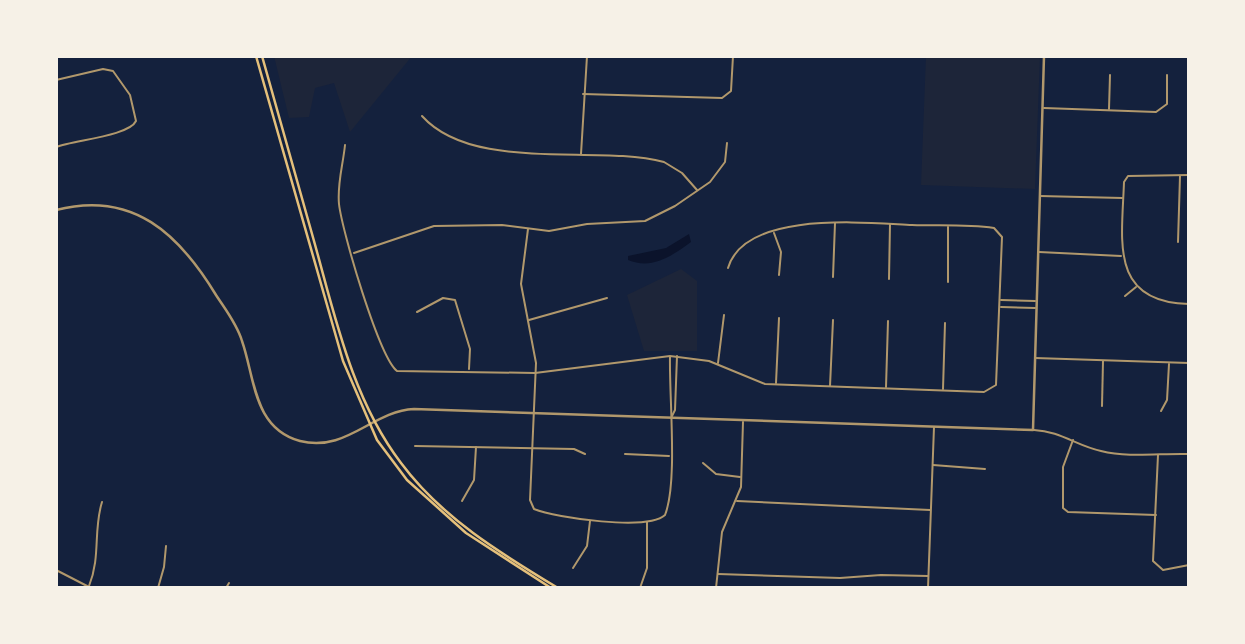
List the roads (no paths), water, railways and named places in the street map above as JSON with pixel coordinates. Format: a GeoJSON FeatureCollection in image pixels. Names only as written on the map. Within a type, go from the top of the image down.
{"type":"FeatureCollection","features":[{"type":"Feature","properties":{"kind":"main road"},"geometry":{"type":"LineString","coordinates":[[256,56],[339,350],[369,425],[398,470],[454,523],[483,545],[551,588]]}},
{"type":"Feature","properties":{"kind":"main road"},"geometry":{"type":"LineString","coordinates":[[262,56],[345,349],[375,421],[402,465],[451,515],[483,542],[558,588]]}},
{"type":"Feature","properties":{"kind":"street"},"geometry":{"type":"LineString","coordinates":[[581,155],[587,56]]}},
{"type":"Feature","properties":{"kind":"street"},"geometry":{"type":"LineString","coordinates":[[583,94],[722,98],[731,91],[733,56]]}},
{"type":"Feature","properties":{"kind":"street"},"geometry":{"type":"LineString","coordinates":[[1033,430],[1044,56]]}},
{"type":"Feature","properties":{"kind":"street"},"geometry":{"type":"LineString","coordinates":[[56,80],[103,69],[113,71],[130,95],[136,121],[125,132],[96,136],[56,147]]}},
{"type":"Feature","properties":{"kind":"street"},"geometry":{"type":"LineString","coordinates":[[1109,110],[1110,75]]}},
{"type":"Feature","properties":{"kind":"street"},"geometry":{"type":"LineString","coordinates":[[1043,108],[1163,110],[1167,104],[1167,75]]}},
{"type":"Feature","properties":{"kind":"street"},"geometry":{"type":"LineString","coordinates":[[422,116],[444,133],[481,148],[664,162],[682,173],[697,191]]}},
{"type":"Feature","properties":{"kind":"street"},"geometry":{"type":"LineString","coordinates":[[353,253],[434,226],[502,225],[555,231],[587,224],[638,222],[660,214],[697,191],[722,168],[727,156],[727,143]]}},
{"type":"Feature","properties":{"kind":"street"},"geometry":{"type":"LineString","coordinates":[[345,145],[340,204],[374,328],[391,365],[402,371],[535,373],[677,356],[718,364],[755,381],[776,384],[984,392],[993,389],[997,380],[1000,233],[987,227],[803,223],[773,232],[740,250],[730,260],[728,268]]}},
{"type":"Feature","properties":{"kind":"street"},"geometry":{"type":"LineString","coordinates":[[1178,242],[1180,175]]}},
{"type":"Feature","properties":{"kind":"street"},"geometry":{"type":"LineString","coordinates":[[1189,175],[1128,176],[1124,182],[1122,256],[1130,279],[1137,286],[1159,300],[1189,304]]}},
{"type":"Feature","properties":{"kind":"street"},"geometry":{"type":"LineString","coordinates":[[1040,196],[1123,198]]}},
{"type":"Feature","properties":{"kind":"street"},"geometry":{"type":"LineString","coordinates":[[56,210],[83,206],[120,209],[153,222],[178,242],[233,323],[242,342],[260,408],[285,435],[307,442],[331,442],[351,436],[375,421],[403,410],[534,412],[1033,430],[1059,433],[1105,452],[1189,454]]}},
{"type":"Feature","properties":{"kind":"street"},"geometry":{"type":"LineString","coordinates":[[833,277],[835,222]]}},
{"type":"Feature","properties":{"kind":"street"},"geometry":{"type":"LineString","coordinates":[[888,279],[890,224]]}},
{"type":"Feature","properties":{"kind":"street"},"geometry":{"type":"LineString","coordinates":[[948,226],[948,282]]}},
{"type":"Feature","properties":{"kind":"street"},"geometry":{"type":"LineString","coordinates":[[528,229],[521,284],[536,358],[530,500],[534,509],[566,518],[590,520],[647,521],[663,518],[668,504],[677,356]]}},
{"type":"Feature","properties":{"kind":"street"},"geometry":{"type":"LineString","coordinates":[[773,232],[781,252],[779,275]]}},
{"type":"Feature","properties":{"kind":"street"},"geometry":{"type":"LineString","coordinates":[[1037,252],[1122,256]]}},
{"type":"Feature","properties":{"kind":"street"},"geometry":{"type":"LineString","coordinates":[[1125,296],[1137,286]]}},
{"type":"Feature","properties":{"kind":"street"},"geometry":{"type":"LineString","coordinates":[[417,312],[443,298],[455,300],[470,349],[469,370]]}},
{"type":"Feature","properties":{"kind":"street"},"geometry":{"type":"LineString","coordinates":[[528,320],[607,298]]}},
{"type":"Feature","properties":{"kind":"street"},"geometry":{"type":"LineString","coordinates":[[1000,300],[1035,301]]}},
{"type":"Feature","properties":{"kind":"street"},"geometry":{"type":"LineString","coordinates":[[999,307],[1035,308]]}},
{"type":"Feature","properties":{"kind":"street"},"geometry":{"type":"LineString","coordinates":[[718,364],[724,315]]}},
{"type":"Feature","properties":{"kind":"street"},"geometry":{"type":"LineString","coordinates":[[776,384],[779,318]]}},
{"type":"Feature","properties":{"kind":"street"},"geometry":{"type":"LineString","coordinates":[[830,386],[833,320]]}},
{"type":"Feature","properties":{"kind":"street"},"geometry":{"type":"LineString","coordinates":[[886,388],[888,321]]}},
{"type":"Feature","properties":{"kind":"street"},"geometry":{"type":"LineString","coordinates":[[943,390],[945,323]]}},
{"type":"Feature","properties":{"kind":"street"},"geometry":{"type":"LineString","coordinates":[[670,356],[669,410],[672,417]]}},
{"type":"Feature","properties":{"kind":"street"},"geometry":{"type":"LineString","coordinates":[[1034,358],[1189,363]]}},
{"type":"Feature","properties":{"kind":"street"},"geometry":{"type":"LineString","coordinates":[[1102,406],[1103,360]]}},
{"type":"Feature","properties":{"kind":"street"},"geometry":{"type":"LineString","coordinates":[[1161,411],[1167,400],[1169,363]]}},
{"type":"Feature","properties":{"kind":"street"},"geometry":{"type":"LineString","coordinates":[[716,588],[724,524],[737,501],[741,477],[743,420]]}},
{"type":"Feature","properties":{"kind":"street"},"geometry":{"type":"LineString","coordinates":[[928,588],[934,426]]}},
{"type":"Feature","properties":{"kind":"street"},"geometry":{"type":"LineString","coordinates":[[1073,440],[1063,467],[1063,508],[1068,512],[1156,515]]}},
{"type":"Feature","properties":{"kind":"street"},"geometry":{"type":"LineString","coordinates":[[415,446],[532,447],[574,449],[585,454]]}},
{"type":"Feature","properties":{"kind":"street"},"geometry":{"type":"LineString","coordinates":[[462,501],[474,480],[476,446]]}},
{"type":"Feature","properties":{"kind":"street"},"geometry":{"type":"LineString","coordinates":[[625,454],[670,456]]}},
{"type":"Feature","properties":{"kind":"street"},"geometry":{"type":"LineString","coordinates":[[1158,454],[1153,561],[1157,567],[1168,569],[1189,565]]}},
{"type":"Feature","properties":{"kind":"street"},"geometry":{"type":"LineString","coordinates":[[703,463],[716,474],[741,477]]}},
{"type":"Feature","properties":{"kind":"street"},"geometry":{"type":"LineString","coordinates":[[932,465],[985,469]]}},
{"type":"Feature","properties":{"kind":"street"},"geometry":{"type":"LineString","coordinates":[[737,501],[930,510]]}},
{"type":"Feature","properties":{"kind":"street"},"geometry":{"type":"LineString","coordinates":[[56,570],[90,587],[98,563],[98,519],[102,502]]}},
{"type":"Feature","properties":{"kind":"street"},"geometry":{"type":"LineString","coordinates":[[573,568],[586,550],[590,520]]}},
{"type":"Feature","properties":{"kind":"street"},"geometry":{"type":"LineString","coordinates":[[640,588],[647,568],[647,521]]}},
{"type":"Feature","properties":{"kind":"street"},"geometry":{"type":"LineString","coordinates":[[158,588],[166,546]]}},
{"type":"Feature","properties":{"kind":"street"},"geometry":{"type":"LineString","coordinates":[[718,574],[840,579],[881,575],[928,576]]}},
{"type":"Feature","properties":{"kind":"street"},"geometry":{"type":"LineString","coordinates":[[226,588],[229,583]]}}]}
